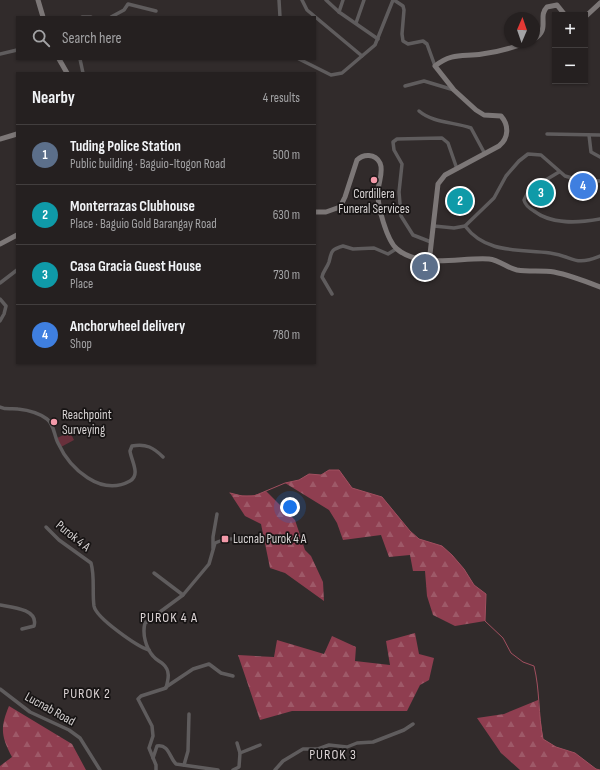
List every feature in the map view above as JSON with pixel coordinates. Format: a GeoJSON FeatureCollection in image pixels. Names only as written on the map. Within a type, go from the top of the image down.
{"type":"FeatureCollection","features":[{"type":"Feature","properties":{"kind":"street"},"geometry":{"type":"LineString","coordinates":[[38,0],[43,16]]}},
{"type":"Feature","properties":{"kind":"street"},"geometry":{"type":"LineString","coordinates":[[279,0],[280,16]]}},
{"type":"Feature","properties":{"kind":"street"},"geometry":{"type":"LineString","coordinates":[[302,0],[307,10],[314,16]]}},
{"type":"Feature","properties":{"kind":"street"},"geometry":{"type":"LineString","coordinates":[[326,0],[339,12],[378,39]]}},
{"type":"Feature","properties":{"kind":"street"},"geometry":{"type":"LineString","coordinates":[[339,12],[343,0]]}},
{"type":"Feature","properties":{"kind":"street"},"geometry":{"type":"LineString","coordinates":[[356,23],[364,0]]}},
{"type":"Feature","properties":{"kind":"street"},"geometry":{"type":"LineString","coordinates":[[301,60],[330,74],[338,75],[371,50],[378,39],[394,0],[403,6],[404,10],[403,40],[408,44],[423,41],[427,44],[435,66],[454,90],[479,113],[486,115],[498,114],[503,118],[506,127],[505,140],[485,155],[445,176],[438,184],[430,254],[426,260]]}},
{"type":"Feature","properties":{"kind":"street"},"geometry":{"type":"LineString","coordinates":[[588,14],[600,3]]}},
{"type":"Feature","properties":{"kind":"street"},"geometry":{"type":"LineString","coordinates":[[113,16],[124,10],[128,4],[156,11]]}},
{"type":"Feature","properties":{"kind":"street"},"geometry":{"type":"LineString","coordinates":[[540,35],[544,29],[543,12],[547,7],[557,5],[563,12]]}},
{"type":"Feature","properties":{"kind":"street"},"geometry":{"type":"LineString","coordinates":[[316,18],[362,56]]}},
{"type":"Feature","properties":{"kind":"street"},"geometry":{"type":"LineString","coordinates":[[435,66],[448,58],[458,55],[483,54],[512,48]]}},
{"type":"Feature","properties":{"kind":"street"},"geometry":{"type":"LineString","coordinates":[[0,54],[16,50]]}},
{"type":"Feature","properties":{"kind":"street"},"geometry":{"type":"LineString","coordinates":[[60,60],[66,72]]}},
{"type":"Feature","properties":{"kind":"street"},"geometry":{"type":"LineString","coordinates":[[80,60],[83,72]]}},
{"type":"Feature","properties":{"kind":"street"},"geometry":{"type":"LineString","coordinates":[[405,86],[424,81],[454,90]]}},
{"type":"Feature","properties":{"kind":"street"},"geometry":{"type":"LineString","coordinates":[[419,111],[436,119],[471,128],[485,155]]}},
{"type":"Feature","properties":{"kind":"street"},"geometry":{"type":"LineString","coordinates":[[0,139],[16,134]]}},
{"type":"Feature","properties":{"kind":"street"},"geometry":{"type":"LineString","coordinates":[[547,134],[600,135]]}},
{"type":"Feature","properties":{"kind":"street"},"geometry":{"type":"LineString","coordinates":[[589,135],[591,152],[600,157]]}},
{"type":"Feature","properties":{"kind":"street"},"geometry":{"type":"LineString","coordinates":[[431,242],[412,235],[401,216],[399,192],[402,164],[394,150],[393,142],[396,139],[442,138],[448,143],[457,169]]}},
{"type":"Feature","properties":{"kind":"street"},"geometry":{"type":"LineString","coordinates":[[434,226],[454,228],[465,226],[494,198],[506,176],[526,155],[541,154],[565,176],[579,180],[600,181]]}},
{"type":"Feature","properties":{"kind":"street"},"geometry":{"type":"LineString","coordinates":[[316,212],[326,212],[340,206],[345,197],[357,160],[362,156],[373,156],[380,163],[381,174],[378,198],[387,235],[396,249],[413,258],[426,260],[490,259],[517,270],[554,272],[585,280],[600,288]]}},
{"type":"Feature","properties":{"kind":"street"},"geometry":{"type":"LineString","coordinates":[[560,172],[529,190],[524,200],[526,205],[541,216],[554,221],[580,222],[600,219]]}},
{"type":"Feature","properties":{"kind":"street"},"geometry":{"type":"LineString","coordinates":[[465,226],[481,241],[502,248],[551,253],[582,262],[600,256]]}},
{"type":"Feature","properties":{"kind":"street"},"geometry":{"type":"LineString","coordinates":[[0,244],[16,236]]}},
{"type":"Feature","properties":{"kind":"street"},"geometry":{"type":"LineString","coordinates":[[332,294],[322,277],[328,263],[330,253],[333,250],[342,246],[353,249],[374,248],[388,254],[396,249]]}},
{"type":"Feature","properties":{"kind":"street"},"geometry":{"type":"LineString","coordinates":[[430,254],[433,260]]}},
{"type":"Feature","properties":{"kind":"street"},"geometry":{"type":"LineString","coordinates":[[0,283],[16,271]]}},
{"type":"Feature","properties":{"kind":"street"},"geometry":{"type":"LineString","coordinates":[[0,299],[6,306],[0,321]]}},
{"type":"Feature","properties":{"kind":"street"},"geometry":{"type":"LineString","coordinates":[[0,407],[5,409],[22,409],[48,419],[54,430],[58,443],[78,471],[88,479],[104,485],[115,486],[132,480],[135,477],[136,473],[130,451],[132,446],[147,445],[154,448],[163,458]]}},
{"type":"Feature","properties":{"kind":"street"},"geometry":{"type":"LineString","coordinates":[[213,549],[212,537],[217,514]]}},
{"type":"Feature","properties":{"kind":"street","name":"Purok 4 A"},"geometry":{"type":"LineString","coordinates":[[46,527],[58,540],[91,563],[94,582],[94,608],[100,617],[136,645],[149,650],[152,656],[164,664],[169,678],[166,688]]}},
{"type":"Feature","properties":{"kind":"street"},"geometry":{"type":"LineString","coordinates":[[149,650],[144,634],[145,623],[183,595],[209,564],[216,544],[225,539],[261,539]]}},
{"type":"Feature","properties":{"kind":"street"},"geometry":{"type":"LineString","coordinates":[[154,573],[183,595]]}},
{"type":"Feature","properties":{"kind":"street"},"geometry":{"type":"LineString","coordinates":[[0,605],[24,610],[33,617],[35,621],[34,626],[22,629]]}},
{"type":"Feature","properties":{"kind":"street"},"geometry":{"type":"LineString","coordinates":[[156,770],[149,748],[153,736],[152,726],[138,701],[141,696],[166,688],[193,669],[209,664],[221,673],[233,676]]}},
{"type":"Feature","properties":{"kind":"street","name":"Lucnab Road"},"geometry":{"type":"LineString","coordinates":[[0,689],[30,712],[69,730],[80,738],[100,770]]}},
{"type":"Feature","properties":{"kind":"street"},"geometry":{"type":"LineString","coordinates":[[184,765],[188,751],[189,714]]}},
{"type":"Feature","properties":{"kind":"street"},"geometry":{"type":"LineString","coordinates":[[275,770],[283,761],[304,750],[318,749],[329,745],[348,747],[357,743],[373,742],[404,730],[413,724]]}},
{"type":"Feature","properties":{"kind":"street"},"geometry":{"type":"LineString","coordinates":[[232,770],[239,767],[240,753],[237,743]]}},
{"type":"Feature","properties":{"kind":"street"},"geometry":{"type":"LineString","coordinates":[[240,753],[260,745]]}},
{"type":"Feature","properties":{"kind":"street"},"geometry":{"type":"LineString","coordinates":[[153,759],[157,746],[162,746],[167,748],[176,764],[218,770]]}},
{"type":"Feature","properties":{"kind":"shaded area"},"geometry":{"type":"Polygon","coordinates":[[[70,432],[74,440],[61,447],[57,438],[70,432]]]}},
{"type":"Feature","properties":{"kind":"green space"},"geometry":{"type":"Polygon","coordinates":[[[329,470],[339,470],[352,488],[382,497],[410,531],[419,539],[442,546],[452,555],[464,569],[474,585],[486,594],[485,621],[455,626],[433,615],[427,596],[425,571],[413,571],[410,555],[389,557],[381,535],[343,540],[337,523],[329,510],[285,483],[299,480],[309,474],[321,475],[329,470]]]}},
{"type":"Feature","properties":{"kind":"green space"},"geometry":{"type":"Polygon","coordinates":[[[266,491],[295,520],[305,550],[311,556],[323,582],[324,601],[285,573],[270,568],[261,524],[245,516],[230,493],[248,496],[266,491]]]}},
{"type":"Feature","properties":{"kind":"green space"},"geometry":{"type":"Polygon","coordinates":[[[415,633],[419,654],[434,658],[429,680],[420,685],[407,711],[292,711],[260,720],[238,655],[274,657],[277,640],[324,654],[332,636],[356,647],[355,661],[390,665],[386,641],[415,633]]]}},
{"type":"Feature","properties":{"kind":"green space"},"geometry":{"type":"Polygon","coordinates":[[[538,700],[543,739],[556,747],[575,753],[596,769],[600,770],[520,770],[501,753],[477,718],[504,714],[538,700]]]}},
{"type":"Feature","properties":{"kind":"green space"},"geometry":{"type":"Polygon","coordinates":[[[9,706],[72,744],[86,770],[0,770],[0,766],[12,757],[3,732],[4,720],[9,706]]]}},
{"type":"Feature","properties":{"kind":"waterway"},"geometry":{"type":"LineString","coordinates":[[230,493],[242,496],[254,496],[285,483],[299,480],[309,474],[321,475],[329,470],[339,470],[352,488],[382,497],[410,531],[419,539],[442,546],[452,555],[464,569],[474,585],[486,594],[485,621],[503,638],[511,653],[523,662],[534,666],[543,739],[556,747],[575,753],[596,769],[600,770]]}},
{"type":"Feature","properties":{"kind":"place","name":"Cordillera Funeral Services"},"geometry":{"type":"Point","coordinates":[374,180]}},
{"type":"Feature","properties":{"kind":"place","name":"Anchorwheel delivery"},"geometry":{"type":"Point","coordinates":[583,186]}},
{"type":"Feature","properties":{"kind":"place","name":"Casa Gracia Guest House"},"geometry":{"type":"Point","coordinates":[541,193]}},
{"type":"Feature","properties":{"kind":"place","name":"Monterrazas Clubhouse"},"geometry":{"type":"Point","coordinates":[460,201]}},
{"type":"Feature","properties":{"kind":"place","name":"Tuding Police Station"},"geometry":{"type":"Point","coordinates":[425,267]}},
{"type":"Feature","properties":{"kind":"place","name":"Reachpoint Surveying"},"geometry":{"type":"Point","coordinates":[54,422]}},
{"type":"Feature","properties":{"kind":"place","name":"Lucnab Purok 4 A"},"geometry":{"type":"Point","coordinates":[225,539]}},
{"type":"Feature","properties":{"kind":"district","name":"PUROK 4 A"},"geometry":{"type":"Point","coordinates":[169,617]}},
{"type":"Feature","properties":{"kind":"district","name":"PUROK 2"},"geometry":{"type":"Point","coordinates":[87,693]}},
{"type":"Feature","properties":{"kind":"district","name":"PUROK 3"},"geometry":{"type":"Point","coordinates":[333,754]}}]}
